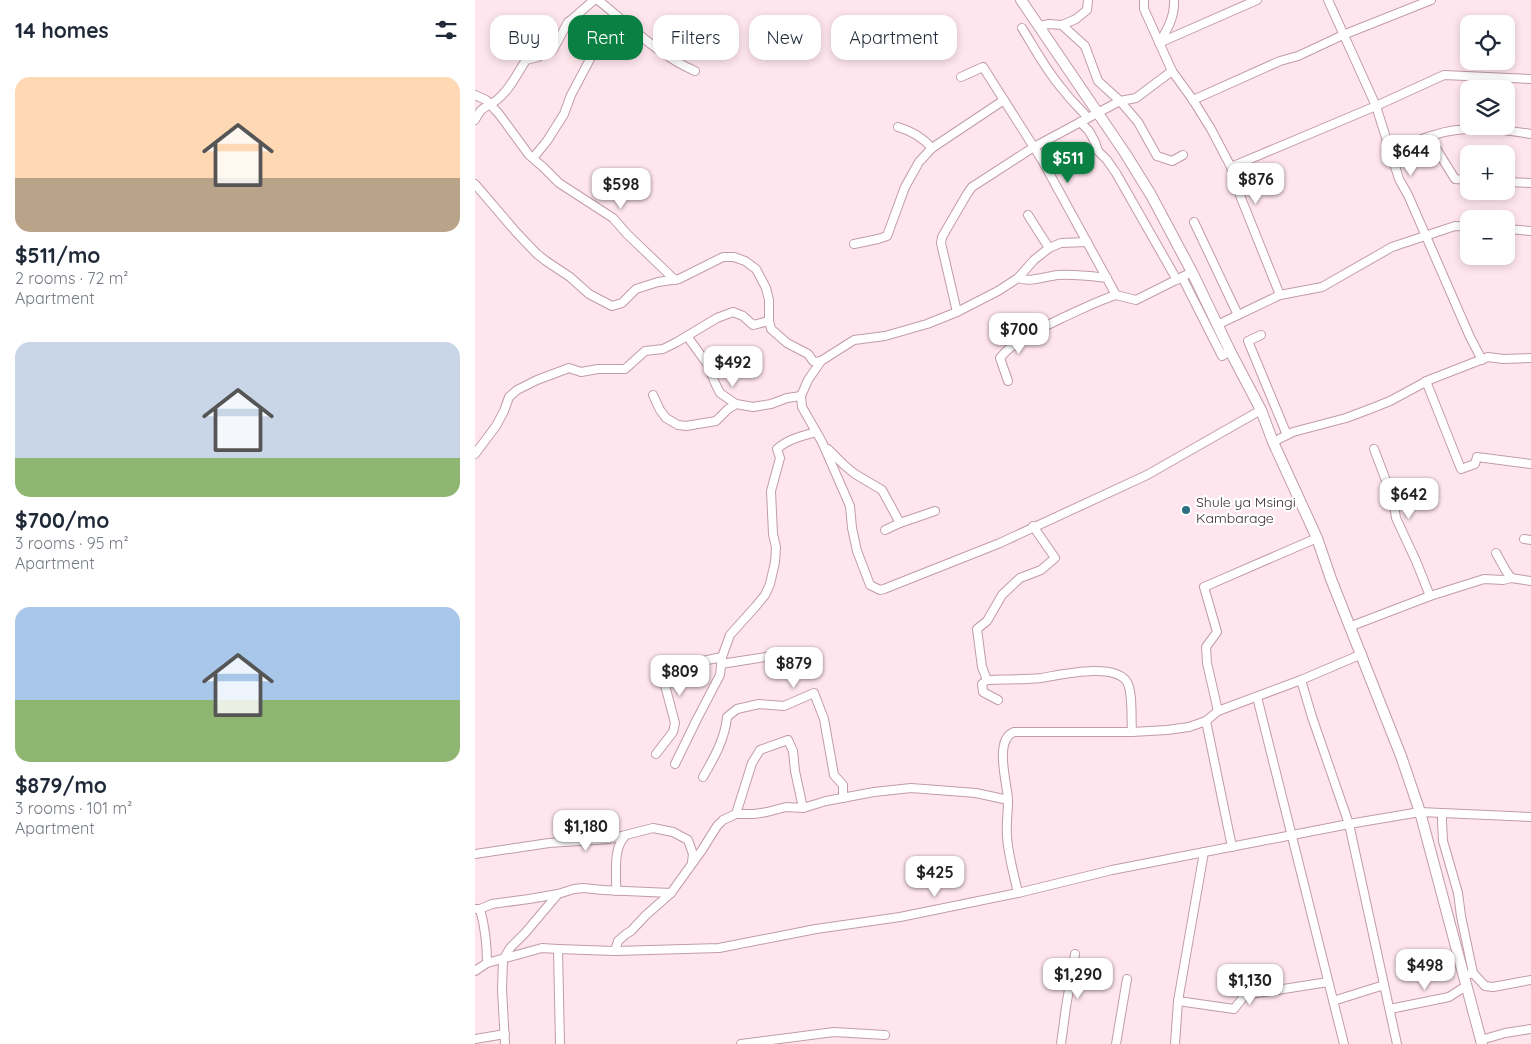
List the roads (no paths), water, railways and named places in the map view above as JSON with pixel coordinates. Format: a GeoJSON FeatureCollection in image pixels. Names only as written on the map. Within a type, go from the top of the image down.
{"type":"FeatureCollection","features":[{"type":"Feature","properties":{"kind":"main road"},"geometry":{"type":"LineString","coordinates":[[1021,0],[1099,113],[1146,187],[1192,272],[1261,410],[1273,442],[1317,538],[1349,627],[1401,756],[1420,812],[1468,974],[1466,986],[1481,1042]]}},
{"type":"Feature","properties":{"kind":"street"},"geometry":{"type":"LineString","coordinates":[[475,120],[479,111],[497,100],[511,85],[526,60],[553,50],[568,22],[594,0]]}},
{"type":"Feature","properties":{"kind":"street"},"geometry":{"type":"LineString","coordinates":[[598,0],[605,3],[616,15]]}},
{"type":"Feature","properties":{"kind":"street"},"geometry":{"type":"LineString","coordinates":[[1040,26],[1049,24],[1062,25],[1076,19],[1087,10],[1088,0]]}},
{"type":"Feature","properties":{"kind":"street"},"geometry":{"type":"LineString","coordinates":[[1144,0],[1145,9],[1172,71],[1211,129],[1231,167],[1241,198],[1280,295]]}},
{"type":"Feature","properties":{"kind":"street"},"geometry":{"type":"LineString","coordinates":[[1159,43],[1170,25],[1175,8],[1174,0]]}},
{"type":"Feature","properties":{"kind":"street"},"geometry":{"type":"LineString","coordinates":[[1159,43],[1257,0]]}},
{"type":"Feature","properties":{"kind":"street"},"geometry":{"type":"LineString","coordinates":[[1328,0],[1376,106],[1399,180],[1482,360]]}},
{"type":"Feature","properties":{"kind":"street"},"geometry":{"type":"LineString","coordinates":[[1193,100],[1280,61],[1298,56],[1343,35],[1431,0]]}},
{"type":"Feature","properties":{"kind":"street"},"geometry":{"type":"LineString","coordinates":[[1062,25],[1085,46],[1099,81],[1138,122],[1157,156],[1171,161],[1183,155]]}},
{"type":"Feature","properties":{"kind":"street"},"geometry":{"type":"LineString","coordinates":[[1022,28],[1064,92],[1077,104],[1098,151],[1116,173],[1222,356],[1230,351]]}},
{"type":"Feature","properties":{"kind":"street"},"geometry":{"type":"LineString","coordinates":[[643,38],[682,66],[695,71]]}},
{"type":"Feature","properties":{"kind":"street"},"geometry":{"type":"LineString","coordinates":[[533,158],[547,141],[564,114],[571,95],[590,60]]}},
{"type":"Feature","properties":{"kind":"street"},"geometry":{"type":"LineString","coordinates":[[961,77],[983,67],[1034,147],[1116,295]]}},
{"type":"Feature","properties":{"kind":"street"},"geometry":{"type":"LineString","coordinates":[[957,312],[941,243],[942,237],[972,187],[1034,147],[1120,101],[1136,98],[1172,71]]}},
{"type":"Feature","properties":{"kind":"street"},"geometry":{"type":"LineString","coordinates":[[1231,167],[1444,75],[1531,79]]}},
{"type":"Feature","properties":{"kind":"street"},"geometry":{"type":"LineString","coordinates":[[475,95],[486,100],[499,114],[521,146],[559,183],[613,218],[675,280]]}},
{"type":"Feature","properties":{"kind":"street"},"geometry":{"type":"LineString","coordinates":[[854,244],[887,236],[905,187],[919,162],[932,148],[1004,100]]}},
{"type":"Feature","properties":{"kind":"street"},"geometry":{"type":"LineString","coordinates":[[898,127],[911,130],[924,139],[932,148]]}},
{"type":"Feature","properties":{"kind":"street"},"geometry":{"type":"LineString","coordinates":[[1391,152],[1429,137],[1469,128],[1531,134]]}},
{"type":"Feature","properties":{"kind":"street"},"geometry":{"type":"LineString","coordinates":[[1429,137],[1455,179],[1460,179]]}},
{"type":"Feature","properties":{"kind":"street"},"geometry":{"type":"LineString","coordinates":[[1515,182],[1531,183]]}},
{"type":"Feature","properties":{"kind":"street"},"geometry":{"type":"LineString","coordinates":[[475,184],[537,254],[570,277],[589,294],[612,306],[622,303],[636,289],[658,282],[679,279],[723,257],[739,258],[756,269],[766,288],[769,300],[771,329],[781,338],[808,354],[816,362],[854,340],[885,336],[927,324],[957,312],[999,292],[1018,278],[1034,260],[1049,248],[1061,243],[1087,242]]}},
{"type":"Feature","properties":{"kind":"street"},"geometry":{"type":"LineString","coordinates":[[1028,215],[1049,248]]}},
{"type":"Feature","properties":{"kind":"street"},"geometry":{"type":"LineString","coordinates":[[1194,222],[1239,315]]}},
{"type":"Feature","properties":{"kind":"street"},"geometry":{"type":"LineString","coordinates":[[1217,325],[1280,295],[1322,287],[1392,247],[1455,226],[1460,226]]}},
{"type":"Feature","properties":{"kind":"street"},"geometry":{"type":"LineString","coordinates":[[1515,230],[1531,231]]}},
{"type":"Feature","properties":{"kind":"street"},"geometry":{"type":"LineString","coordinates":[[1008,381],[1000,358],[1005,351],[1036,331],[1093,303],[1116,295],[1136,300],[1192,272]]}},
{"type":"Feature","properties":{"kind":"street"},"geometry":{"type":"LineString","coordinates":[[1018,278],[1030,280],[1058,275],[1080,274],[1107,278]]}},
{"type":"Feature","properties":{"kind":"street"},"geometry":{"type":"LineString","coordinates":[[475,454],[496,426],[509,397],[517,390],[537,380],[569,368],[581,372],[598,369],[625,369],[645,351],[663,349],[717,318],[733,312],[743,316],[753,325],[769,321]]}},
{"type":"Feature","properties":{"kind":"street"},"geometry":{"type":"LineString","coordinates":[[1261,335],[1248,341],[1287,435]]}},
{"type":"Feature","properties":{"kind":"street"},"geometry":{"type":"LineString","coordinates":[[687,336],[708,365],[720,393],[736,404],[753,408],[801,396]]}},
{"type":"Feature","properties":{"kind":"street"},"geometry":{"type":"LineString","coordinates":[[1273,442],[1293,432],[1347,418],[1370,409],[1390,401],[1426,381],[1488,357],[1503,359],[1531,358]]}},
{"type":"Feature","properties":{"kind":"street"},"geometry":{"type":"LineString","coordinates":[[821,360],[808,380],[801,396],[801,407],[833,466],[850,506],[857,551],[870,585],[880,590],[999,543],[1147,475],[1261,410]]}},
{"type":"Feature","properties":{"kind":"street"},"geometry":{"type":"LineString","coordinates":[[1426,381],[1461,469],[1475,464],[1477,457],[1531,464]]}},
{"type":"Feature","properties":{"kind":"street"},"geometry":{"type":"LineString","coordinates":[[653,395],[666,418],[686,426],[716,421],[736,404]]}},
{"type":"Feature","properties":{"kind":"street"},"geometry":{"type":"LineString","coordinates":[[675,764],[720,675],[722,660],[730,635],[765,595],[770,584],[776,547],[773,534],[771,491],[780,458],[777,449],[783,443],[794,438],[816,432]]}},
{"type":"Feature","properties":{"kind":"street"},"geometry":{"type":"LineString","coordinates":[[823,448],[828,449],[855,474],[882,490],[901,524]]}},
{"type":"Feature","properties":{"kind":"street"},"geometry":{"type":"LineString","coordinates":[[1374,449],[1393,499],[1396,518],[1430,596]]}},
{"type":"Feature","properties":{"kind":"street"},"geometry":{"type":"LineString","coordinates":[[885,530],[935,512]]}},
{"type":"Feature","properties":{"kind":"street"},"geometry":{"type":"LineString","coordinates":[[987,680],[982,667],[977,629],[987,622],[1002,595],[1020,578],[1041,570],[1055,558],[1033,526]]}},
{"type":"Feature","properties":{"kind":"street"},"geometry":{"type":"LineString","coordinates":[[1218,711],[1207,664],[1206,647],[1217,632],[1204,587],[1317,538]]}},
{"type":"Feature","properties":{"kind":"street"},"geometry":{"type":"LineString","coordinates":[[1496,553],[1511,578]]}},
{"type":"Feature","properties":{"kind":"street"},"geometry":{"type":"LineString","coordinates":[[1349,627],[1430,596],[1484,579],[1503,580],[1511,578],[1531,581]]}},
{"type":"Feature","properties":{"kind":"street"},"geometry":{"type":"LineString","coordinates":[[656,754],[673,732],[675,723],[661,674],[669,668],[797,652]]}},
{"type":"Feature","properties":{"kind":"street"},"geometry":{"type":"LineString","coordinates":[[1018,893],[1006,836],[1008,800],[1002,757],[1007,738],[1010,734],[1014,732],[1132,732],[1181,728],[1206,721],[1218,711],[1301,680],[1361,654]]}},
{"type":"Feature","properties":{"kind":"street"},"geometry":{"type":"LineString","coordinates":[[998,700],[983,692],[982,684],[987,680],[1040,678],[1083,671],[1114,673],[1119,675],[1128,684],[1132,732]]}},
{"type":"Feature","properties":{"kind":"street"},"geometry":{"type":"LineString","coordinates":[[1301,680],[1349,824],[1397,1044]]}},
{"type":"Feature","properties":{"kind":"street"},"geometry":{"type":"LineString","coordinates":[[703,777],[716,756],[726,730],[727,717],[737,709],[759,704],[784,706],[814,693],[824,719],[834,775],[843,785],[843,798]]}},
{"type":"Feature","properties":{"kind":"street"},"geometry":{"type":"LineString","coordinates":[[1257,697],[1344,1044]]}},
{"type":"Feature","properties":{"kind":"street"},"geometry":{"type":"LineString","coordinates":[[1206,721],[1231,847]]}},
{"type":"Feature","properties":{"kind":"street"},"geometry":{"type":"LineString","coordinates":[[736,814],[752,763],[760,750],[788,740],[793,751],[795,772],[803,808]]}},
{"type":"Feature","properties":{"kind":"street"},"geometry":{"type":"LineString","coordinates":[[615,950],[618,941],[631,932],[646,915],[671,893],[717,826],[723,820],[736,814],[754,814],[786,807],[803,808],[826,801],[874,792],[911,788],[976,793],[1008,800]]}},
{"type":"Feature","properties":{"kind":"street"},"geometry":{"type":"LineString","coordinates":[[475,971],[487,963],[542,948],[615,950],[719,948],[816,929],[900,917],[1018,893],[1112,870],[1420,812],[1531,817]]}},
{"type":"Feature","properties":{"kind":"street"},"geometry":{"type":"LineString","coordinates":[[1442,813],[1443,841],[1458,893],[1468,974],[1485,986],[1493,988],[1531,980]]}},
{"type":"Feature","properties":{"kind":"street"},"geometry":{"type":"LineString","coordinates":[[475,854],[549,843],[610,839],[653,828],[673,832],[688,840],[693,854],[692,864]]}},
{"type":"Feature","properties":{"kind":"street"},"geometry":{"type":"LineString","coordinates":[[617,890],[617,852],[622,839],[626,836]]}},
{"type":"Feature","properties":{"kind":"street"},"geometry":{"type":"LineString","coordinates":[[1175,1044],[1178,1001],[1204,852]]}},
{"type":"Feature","properties":{"kind":"street"},"geometry":{"type":"LineString","coordinates":[[487,963],[484,923],[477,909],[493,904],[558,894],[574,888],[671,893]]}},
{"type":"Feature","properties":{"kind":"street"},"geometry":{"type":"LineString","coordinates":[[505,1044],[502,989],[503,960],[510,948],[558,894]]}},
{"type":"Feature","properties":{"kind":"street"},"geometry":{"type":"LineString","coordinates":[[558,949],[560,1044]]}},
{"type":"Feature","properties":{"kind":"street"},"geometry":{"type":"LineString","coordinates":[[1061,1044],[1075,954]]}},
{"type":"Feature","properties":{"kind":"street"},"geometry":{"type":"LineString","coordinates":[[1116,1044],[1127,979]]}},
{"type":"Feature","properties":{"kind":"street"},"geometry":{"type":"LineString","coordinates":[[1178,1001],[1234,1009],[1245,995],[1328,982]]}},
{"type":"Feature","properties":{"kind":"street"},"geometry":{"type":"LineString","coordinates":[[1333,1001],[1385,985]]}},
{"type":"Feature","properties":{"kind":"street"},"geometry":{"type":"LineString","coordinates":[[1390,1009],[1449,997],[1466,986]]}},
{"type":"Feature","properties":{"kind":"street"},"geometry":{"type":"LineString","coordinates":[[1481,1042],[1505,1033],[1531,1030]]}},
{"type":"Feature","properties":{"kind":"street"},"geometry":{"type":"LineString","coordinates":[[741,1044],[833,1032],[885,1035]]}},
{"type":"Feature","properties":{"kind":"street"},"geometry":{"type":"LineString","coordinates":[[475,1039],[505,1034]]}},
{"type":"Feature","properties":{"kind":"place","name":"Shule ya Msingi Kambarage"},"geometry":{"type":"Point","coordinates":[1186,510]}}]}
